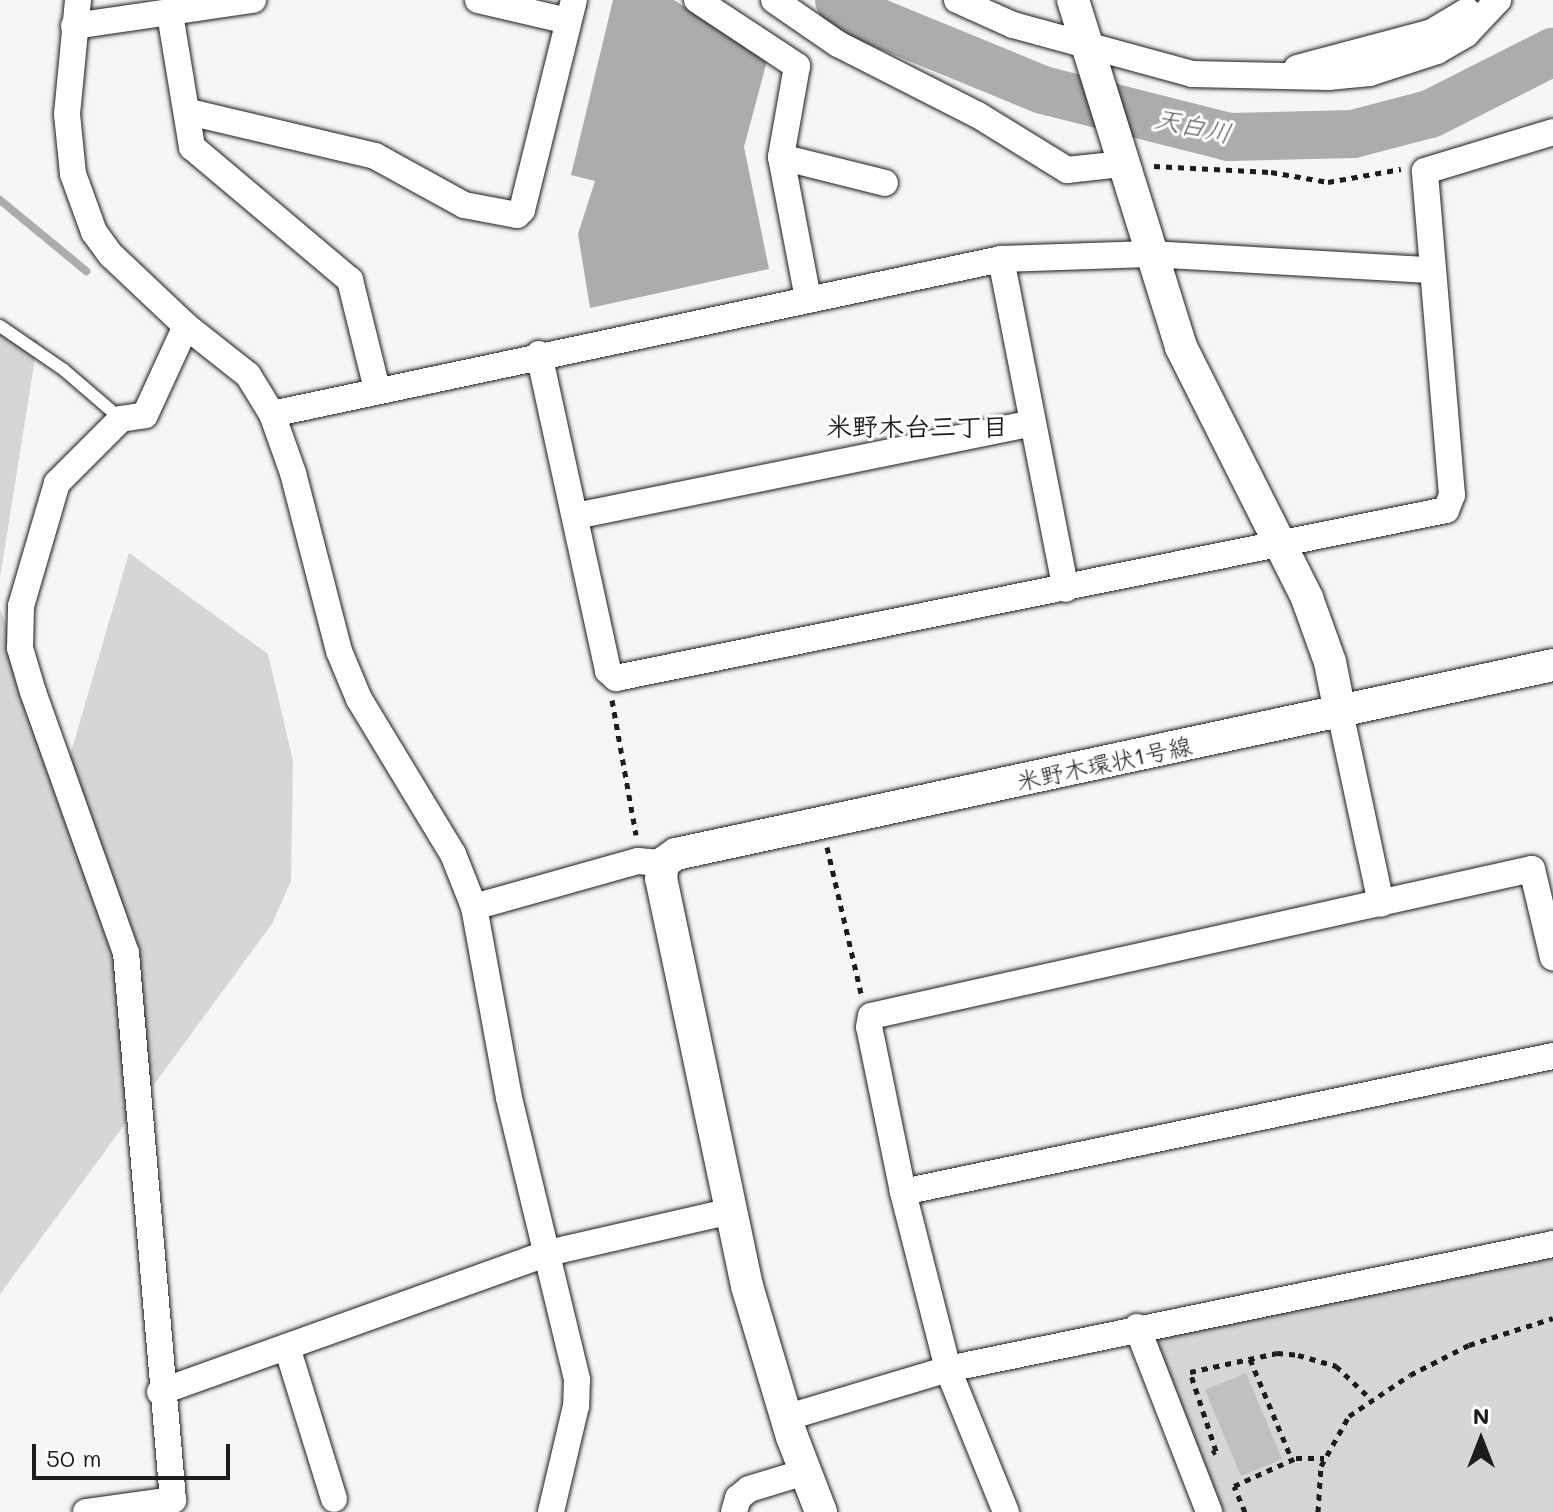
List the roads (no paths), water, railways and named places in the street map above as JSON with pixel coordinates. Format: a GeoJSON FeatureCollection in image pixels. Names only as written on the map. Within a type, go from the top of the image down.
{"type":"FeatureCollection","features":[{"type":"Feature","properties":{"kind":"street"},"geometry":{"type":"LineString","coordinates":[[253,0],[170,14],[76,13],[67,114],[73,174],[94,232],[111,255],[186,326],[248,375],[272,414],[293,473],[339,651],[359,699],[453,854],[474,907],[509,1098],[548,1253],[578,1392],[551,1512]]}},
{"type":"Feature","properties":{"kind":"street"},"geometry":{"type":"LineString","coordinates":[[189,112],[375,156],[464,205],[517,215],[522,210],[571,10],[478,0]]}},
{"type":"Feature","properties":{"kind":"street"},"geometry":{"type":"LineString","coordinates":[[697,0],[797,66],[781,157],[808,298]]}},
{"type":"Feature","properties":{"kind":"street"},"geometry":{"type":"LineString","coordinates":[[774,0],[838,44],[978,115],[1067,170],[1119,157]]}},
{"type":"Feature","properties":{"kind":"street"},"geometry":{"type":"LineString","coordinates":[[957,0],[1013,25],[1085,41],[1192,74],[1370,73],[1437,51],[1466,34],[1498,0]]}},
{"type":"Feature","properties":{"kind":"street"},"geometry":{"type":"LineString","coordinates":[[1073,0],[1150,254],[1211,415],[1284,544],[1330,662],[1381,904]]}},
{"type":"Feature","properties":{"kind":"street"},"geometry":{"type":"LineString","coordinates":[[1279,73],[1432,32],[1461,19],[1474,0]]}},
{"type":"Feature","properties":{"kind":"street"},"geometry":{"type":"LineString","coordinates":[[170,14],[196,153],[350,280],[377,389]]}},
{"type":"Feature","properties":{"kind":"street"},"geometry":{"type":"LineString","coordinates":[[539,354],[608,671],[627,680],[1446,510],[1452,504],[1430,270],[1423,181],[1425,171],[1553,132]]}},
{"type":"Feature","properties":{"kind":"street"},"geometry":{"type":"LineString","coordinates":[[781,157],[885,183]]}},
{"type":"Feature","properties":{"kind":"street"},"geometry":{"type":"LineString","coordinates":[[272,414],[539,354],[1001,259],[1150,254],[1430,270]]}},
{"type":"Feature","properties":{"kind":"street"},"geometry":{"type":"LineString","coordinates":[[1001,259],[1066,589]]}},
{"type":"Feature","properties":{"kind":"street"},"geometry":{"type":"LineString","coordinates":[[86,1512],[173,1500],[160,1392],[126,953],[20,648],[21,606],[57,483],[121,419],[145,415],[186,326]]}},
{"type":"Feature","properties":{"kind":"street"},"geometry":{"type":"LineString","coordinates":[[576,516],[1032,423]]}},
{"type":"Feature","properties":{"kind":"street","name":"米野木環状1号線"},"geometry":{"type":"LineString","coordinates":[[655,865],[676,854],[1553,665]]}},
{"type":"Feature","properties":{"kind":"street"},"geometry":{"type":"LineString","coordinates":[[474,907],[655,865],[731,1211],[785,1418],[821,1512]]}},
{"type":"Feature","properties":{"kind":"street"},"geometry":{"type":"LineString","coordinates":[[1006,1512],[948,1369],[903,1192],[869,1027],[879,1010],[1532,869],[1553,958]]}},
{"type":"Feature","properties":{"kind":"street"},"geometry":{"type":"LineString","coordinates":[[903,1192],[1553,1056]]}},
{"type":"Feature","properties":{"kind":"street"},"geometry":{"type":"LineString","coordinates":[[160,1392],[548,1253],[731,1211]]}},
{"type":"Feature","properties":{"kind":"street"},"geometry":{"type":"LineString","coordinates":[[785,1418],[948,1369],[1137,1327],[1553,1244]]}},
{"type":"Feature","properties":{"kind":"street"},"geometry":{"type":"LineString","coordinates":[[1137,1327],[1209,1512]]}},
{"type":"Feature","properties":{"kind":"street"},"geometry":{"type":"LineString","coordinates":[[287,1347],[334,1499]]}},
{"type":"Feature","properties":{"kind":"street"},"geometry":{"type":"LineString","coordinates":[[734,1512],[738,1498],[749,1489],[805,1472]]}},
{"type":"Feature","properties":{"kind":"lane"},"geometry":{"type":"LineString","coordinates":[[0,326],[75,378],[121,419]]}},
{"type":"Feature","properties":{"kind":"waterway","name":"天白川"},"geometry":{"type":"LineString","coordinates":[[839,0],[860,15],[1043,90],[1229,137],[1353,134],[1430,114],[1553,52]]}},
{"type":"Feature","properties":{"kind":"waterway"},"geometry":{"type":"LineString","coordinates":[[0,200],[86,271]]}},
{"type":"Feature","properties":{"kind":"district","name":"米野木台三丁目"},"geometry":{"type":"Point","coordinates":[917,427]}}]}
